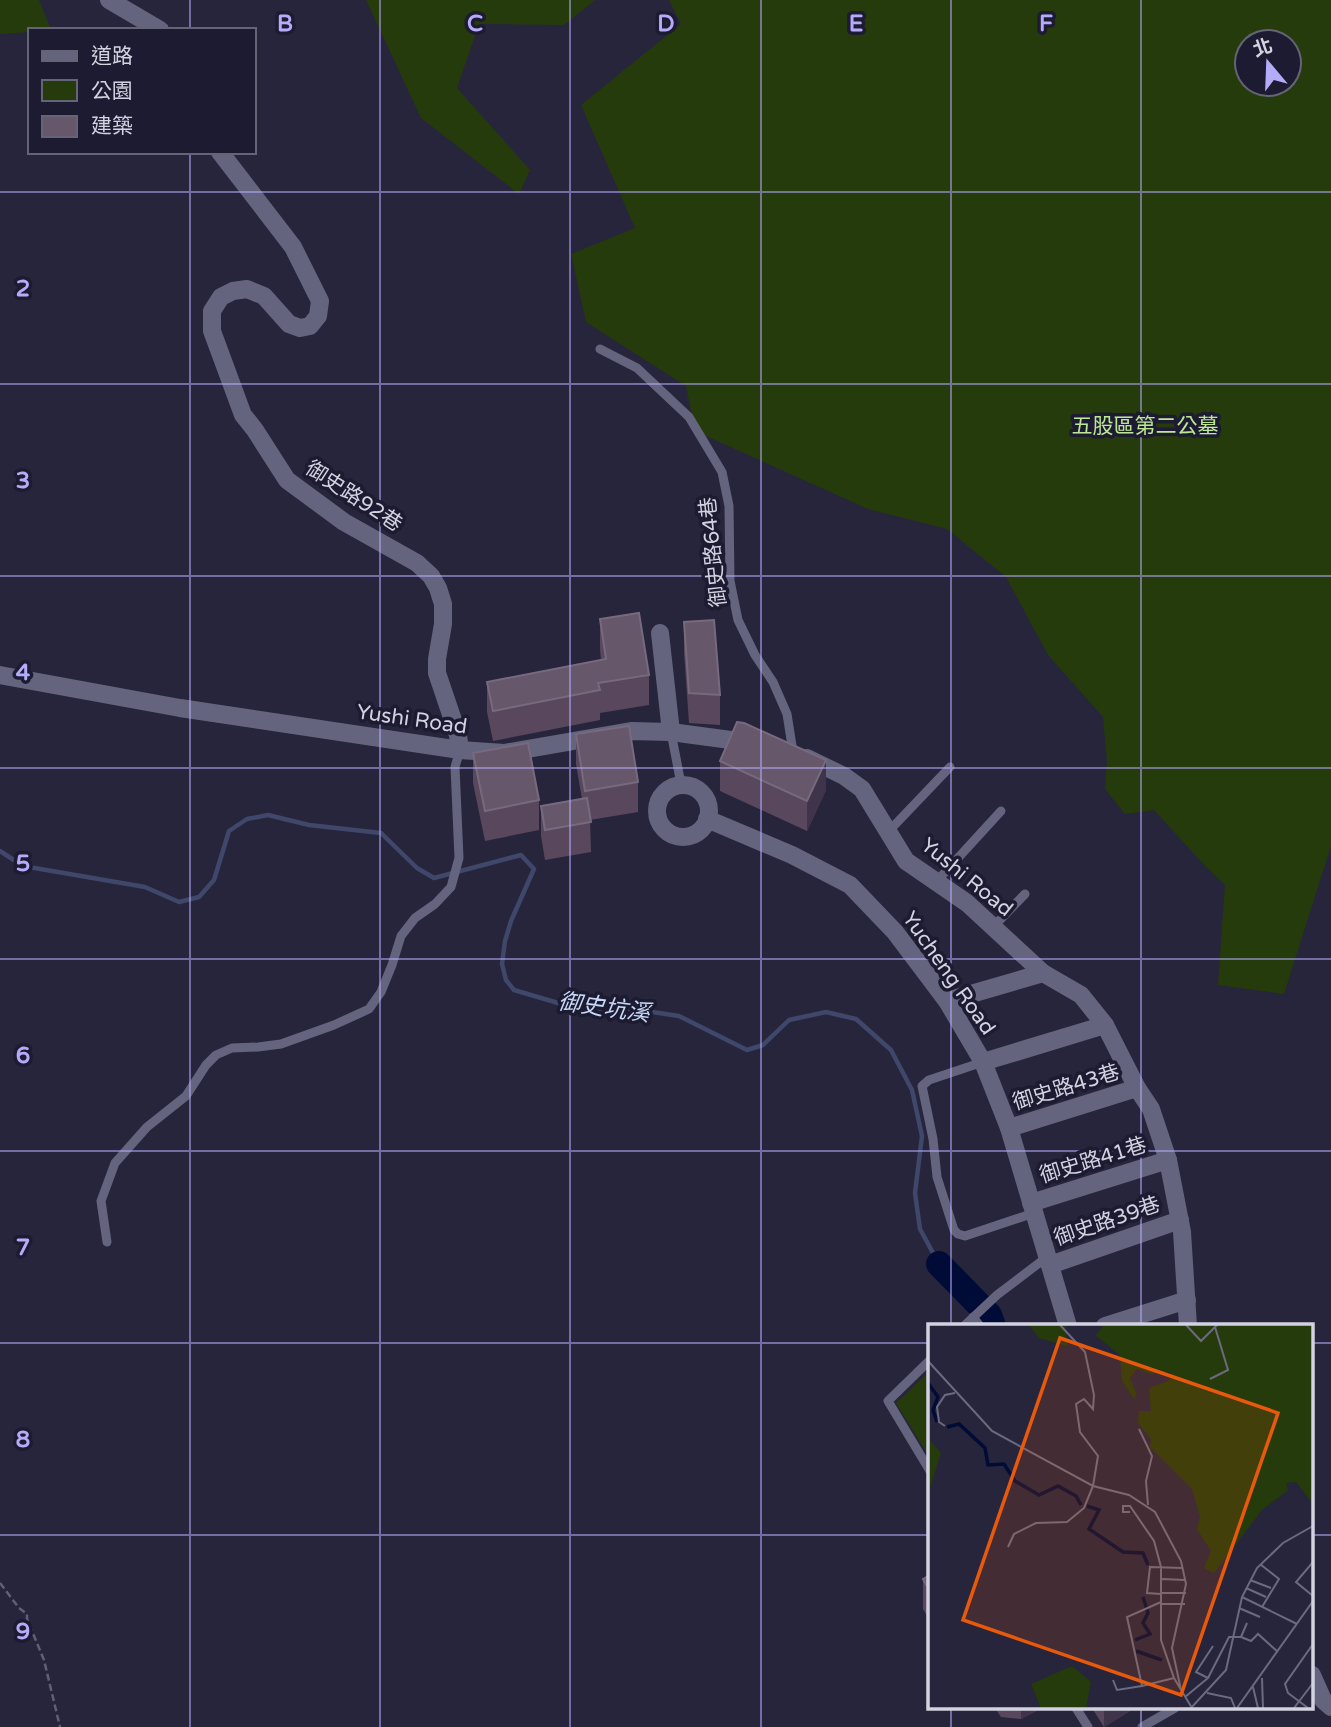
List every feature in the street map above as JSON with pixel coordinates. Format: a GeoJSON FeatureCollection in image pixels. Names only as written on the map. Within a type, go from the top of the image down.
{"type":"FeatureCollection","features":[{"type":"Feature","properties":{"kind":"street"},"geometry":{"type":"LineString","coordinates":[[109,0],[157,28]]}},
{"type":"Feature","properties":{"kind":"street","name":"御史路92巷"},"geometry":{"type":"LineString","coordinates":[[222,154],[293,247],[320,301],[318,316],[310,326],[300,328],[289,324],[264,296],[247,289],[233,291],[221,298],[212,311],[212,331],[243,415],[287,480],[344,522],[417,563],[431,576],[443,604],[437,673],[458,735],[460,750]]}},
{"type":"Feature","properties":{"kind":"street"},"geometry":{"type":"LineString","coordinates":[[660,633],[671,732]]}},
{"type":"Feature","properties":{"kind":"street","name":"Yushi Road"},"geometry":{"type":"LineString","coordinates":[[0,676],[180,708],[460,750],[504,753],[631,731],[671,732],[770,745],[793,752],[844,776],[862,789],[906,861],[967,903],[1043,972],[1081,996],[1105,1025],[1151,1110],[1168,1160],[1180,1220],[1188,1324]]}},
{"type":"Feature","properties":{"kind":"street"},"geometry":{"type":"LineString","coordinates":[[688,785],[701,792],[708,805],[707,819],[698,831],[685,836],[670,834],[657,816],[659,801],[668,789],[688,785]]}},
{"type":"Feature","properties":{"kind":"street","name":"Yucheng Road"},"geometry":{"type":"LineString","coordinates":[[707,819],[792,855],[850,885],[895,932],[947,1002],[984,1062],[1009,1128],[1067,1324]]}},
{"type":"Feature","properties":{"kind":"street"},"geometry":{"type":"LineString","coordinates":[[947,1002],[1043,972]]}},
{"type":"Feature","properties":{"kind":"street"},"geometry":{"type":"LineString","coordinates":[[984,1062],[1105,1025]]}},
{"type":"Feature","properties":{"kind":"street","name":"御史路43巷"},"geometry":{"type":"LineString","coordinates":[[1009,1128],[1137,1088]]}},
{"type":"Feature","properties":{"kind":"street","name":"御史路41巷"},"geometry":{"type":"LineString","coordinates":[[1033,1208],[1168,1160]]}},
{"type":"Feature","properties":{"kind":"street","name":"御史路39巷"},"geometry":{"type":"LineString","coordinates":[[1049,1261],[1180,1220]]}},
{"type":"Feature","properties":{"kind":"street"},"geometry":{"type":"LineString","coordinates":[[1111,1324],[1187,1300]]}},
{"type":"Feature","properties":{"kind":"street"},"geometry":{"type":"LineString","coordinates":[[1314,1680],[1322,1699]]}},
{"type":"Feature","properties":{"kind":"lane","name":"御史路64巷"},"geometry":{"type":"LineString","coordinates":[[600,349],[637,368],[689,417],[722,472],[729,506],[730,581],[738,620],[755,655],[773,682],[787,714],[793,752]]}},
{"type":"Feature","properties":{"kind":"lane"},"geometry":{"type":"LineString","coordinates":[[671,732],[681,785]]}},
{"type":"Feature","properties":{"kind":"lane"},"geometry":{"type":"LineString","coordinates":[[107,1242],[101,1201],[115,1163],[147,1127],[186,1096],[206,1065],[216,1055],[232,1048],[281,1044],[369,1009],[381,992],[401,936],[415,918],[435,904],[451,887],[459,858],[455,767],[460,750]]}},
{"type":"Feature","properties":{"kind":"lane"},"geometry":{"type":"LineString","coordinates":[[888,832],[950,767]]}},
{"type":"Feature","properties":{"kind":"lane"},"geometry":{"type":"LineString","coordinates":[[936,882],[1001,811]]}},
{"type":"Feature","properties":{"kind":"lane"},"geometry":{"type":"LineString","coordinates":[[993,927],[1025,894]]}},
{"type":"Feature","properties":{"kind":"lane"},"geometry":{"type":"LineString","coordinates":[[984,1062],[929,1080],[922,1086],[933,1139],[937,1177],[954,1230],[965,1236],[1033,1208]]}},
{"type":"Feature","properties":{"kind":"lane"},"geometry":{"type":"LineString","coordinates":[[966,1324],[997,1295],[1049,1261]]}},
{"type":"Feature","properties":{"kind":"lane"},"geometry":{"type":"LineString","coordinates":[[973,1317],[978,1324]]}},
{"type":"Feature","properties":{"kind":"lane"},"geometry":{"type":"LineString","coordinates":[[928,1362],[888,1401],[928,1468]]}},
{"type":"Feature","properties":{"kind":"lane"},"geometry":{"type":"LineString","coordinates":[[1077,1710],[1088,1727]]}},
{"type":"Feature","properties":{"kind":"lane"},"geometry":{"type":"LineString","coordinates":[[1142,1727],[1172,1710]]}},
{"type":"Feature","properties":{"kind":"path"},"geometry":{"type":"LineString","coordinates":[[0,1583],[27,1614],[44,1660],[60,1727]]}},
{"type":"Feature","properties":{"kind":"green space"},"geometry":{"type":"Polygon","coordinates":[[[0,0],[39,0],[50,28],[28,28],[28,32],[0,34],[0,0]]]}},
{"type":"Feature","properties":{"kind":"green space"},"geometry":{"type":"Polygon","coordinates":[[[366,0],[595,0],[564,25],[479,24],[457,88],[530,170],[519,194],[421,118],[366,0]]]}},
{"type":"Feature","properties":{"kind":"green space","name":"五股區第二公墓"},"geometry":{"type":"Polygon","coordinates":[[[669,0],[1331,0],[1331,846],[1284,994],[1218,985],[1225,885],[1154,810],[1125,814],[1105,789],[1107,762],[1103,717],[1048,655],[1006,577],[947,529],[868,509],[695,431],[686,386],[586,322],[571,254],[635,228],[581,105],[681,24],[669,0]]]}},
{"type":"Feature","properties":{"kind":"green space"},"geometry":{"type":"Polygon","coordinates":[[[928,1373],[927,1453],[896,1403],[928,1373]]]}},
{"type":"Feature","properties":{"kind":"building"},"geometry":{"type":"Polygon","coordinates":[[[639,613],[649,675],[598,683],[600,690],[493,711],[487,682],[606,659],[600,619],[639,613]]]}},
{"type":"Feature","properties":{"kind":"building"},"geometry":{"type":"Polygon","coordinates":[[[714,620],[720,695],[689,693],[684,622],[714,620]]]}},
{"type":"Feature","properties":{"kind":"building"},"geometry":{"type":"Polygon","coordinates":[[[737,722],[826,760],[807,801],[720,761],[737,722]]]}},
{"type":"Feature","properties":{"kind":"building"},"geometry":{"type":"Polygon","coordinates":[[[629,726],[638,782],[585,791],[576,734],[629,726]]]}},
{"type":"Feature","properties":{"kind":"building"},"geometry":{"type":"Polygon","coordinates":[[[528,743],[539,800],[485,811],[473,753],[528,743]]]}},
{"type":"Feature","properties":{"kind":"building"},"geometry":{"type":"Polygon","coordinates":[[[587,798],[591,822],[545,830],[541,806],[587,798]]]}},
{"type":"Feature","properties":{"kind":"waterway","name":"御史坑溪"},"geometry":{"type":"LineString","coordinates":[[0,851],[23,866],[145,887],[179,902],[199,897],[214,880],[229,831],[247,819],[268,815],[309,825],[381,833],[417,868],[434,878],[521,855],[534,869],[505,941],[502,964],[506,980],[514,990],[575,1008],[632,1009],[679,1016],[747,1050],[763,1045],[789,1020],[826,1012],[856,1019],[891,1050],[912,1090],[922,1136],[915,1193],[920,1229],[939,1264]]}},
{"type":"Feature","properties":{"kind":"waterway","name":"御史坑溪"},"geometry":{"type":"LineString","coordinates":[[939,1264],[989,1315],[992,1324]]}}]}
